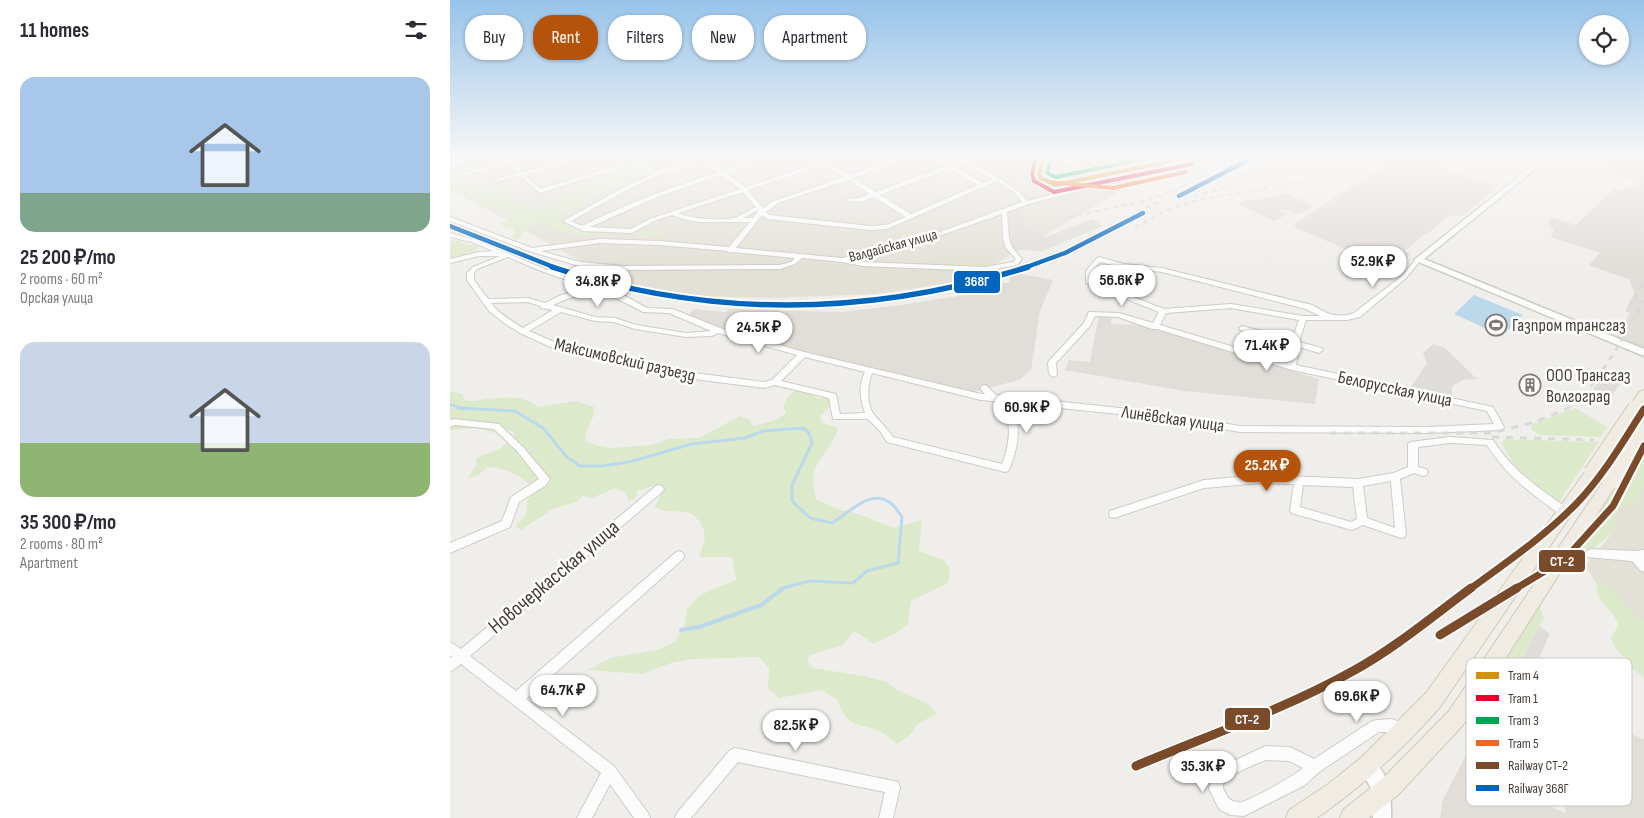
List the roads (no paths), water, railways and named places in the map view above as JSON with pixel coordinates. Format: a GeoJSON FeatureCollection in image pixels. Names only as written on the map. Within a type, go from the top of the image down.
{"type":"FeatureCollection","features":[{"type":"Feature","properties":{"kind":"main road"},"geometry":{"type":"LineString","coordinates":[[1297,818],[1367,766],[1406,731],[1433,700],[1592,473],[1640,401]]}},
{"type":"Feature","properties":{"kind":"main road"},"geometry":{"type":"LineString","coordinates":[[1495,658],[1644,428]]}},
{"type":"Feature","properties":{"kind":"main road"},"geometry":{"type":"LineString","coordinates":[[1351,818],[1383,794],[1456,718],[1466,703]]}},
{"type":"Feature","properties":{"kind":"street"},"geometry":{"type":"LineString","coordinates":[[614,195],[566,221],[583,229],[632,231],[652,220],[726,195]]}},
{"type":"Feature","properties":{"kind":"street"},"geometry":{"type":"LineString","coordinates":[[583,229],[616,210],[651,195]]}},
{"type":"Feature","properties":{"kind":"street"},"geometry":{"type":"LineString","coordinates":[[749,195],[767,217],[870,228],[887,227],[958,195]]}},
{"type":"Feature","properties":{"kind":"street"},"geometry":{"type":"LineString","coordinates":[[737,219],[796,195]]}},
{"type":"Feature","properties":{"kind":"street"},"geometry":{"type":"LineString","coordinates":[[850,200],[860,200],[872,195]]}},
{"type":"Feature","properties":{"kind":"street"},"geometry":{"type":"LineString","coordinates":[[877,195],[909,216]]}},
{"type":"Feature","properties":{"kind":"street"},"geometry":{"type":"LineString","coordinates":[[1020,195],[1026,203]]}},
{"type":"Feature","properties":{"kind":"street","name":"Валдайская улица"},"geometry":{"type":"LineString","coordinates":[[532,250],[600,241],[660,243],[842,260],[932,237],[1004,210],[1057,195]]}},
{"type":"Feature","properties":{"kind":"street"},"geometry":{"type":"LineString","coordinates":[[1328,317],[1300,305],[1162,270],[1124,266],[1099,259],[1089,271],[1088,282],[1163,311],[1231,306],[1303,318],[1347,318],[1357,315],[1404,277],[1418,260],[1499,195]]}},
{"type":"Feature","properties":{"kind":"street"},"geometry":{"type":"LineString","coordinates":[[730,250],[760,210]]}},
{"type":"Feature","properties":{"kind":"street"},"geometry":{"type":"LineString","coordinates":[[842,260],[863,264],[985,269],[1015,264],[1019,259],[1013,254],[1006,242],[1004,210]]}},
{"type":"Feature","properties":{"kind":"street"},"geometry":{"type":"LineString","coordinates":[[673,213],[677,216],[691,219],[753,220]]}},
{"type":"Feature","properties":{"kind":"street"},"geometry":{"type":"LineString","coordinates":[[450,219],[532,250],[579,264],[622,268],[780,267],[793,263],[799,257]]}},
{"type":"Feature","properties":{"kind":"street","name":"Максимовский разъезд"},"geometry":{"type":"LineString","coordinates":[[450,235],[474,241],[594,289],[613,293],[646,310],[670,311],[717,330],[869,371],[993,398],[1026,403]]}},
{"type":"Feature","properties":{"kind":"street"},"geometry":{"type":"LineString","coordinates":[[450,261],[479,254],[496,253],[508,255]]}},
{"type":"Feature","properties":{"kind":"street","name":"Максимовский разъезд"},"geometry":{"type":"LineString","coordinates":[[508,255],[480,265],[470,273],[470,280],[492,309],[523,331],[558,347],[626,364],[737,382],[764,385],[775,382],[833,396],[836,417],[870,416]]}},
{"type":"Feature","properties":{"kind":"street"},"geometry":{"type":"LineString","coordinates":[[1418,260],[1644,353]]}},
{"type":"Feature","properties":{"kind":"street"},"geometry":{"type":"LineString","coordinates":[[544,306],[564,297],[594,289]]}},
{"type":"Feature","properties":{"kind":"street","name":"Максимовский разъезд"},"geometry":{"type":"LineString","coordinates":[[487,301],[520,300],[595,319],[615,320],[635,327],[686,334],[712,334],[717,330]]}},
{"type":"Feature","properties":{"kind":"street"},"geometry":{"type":"LineString","coordinates":[[523,331],[558,310]]}},
{"type":"Feature","properties":{"kind":"street"},"geometry":{"type":"LineString","coordinates":[[1155,327],[1163,311]]}},
{"type":"Feature","properties":{"kind":"street","name":"Белорусская улица"},"geometry":{"type":"LineString","coordinates":[[1052,374],[1052,363],[1087,324],[1092,314],[1119,315],[1292,367],[1490,409],[1500,427]]}},
{"type":"Feature","properties":{"kind":"street"},"geometry":{"type":"LineString","coordinates":[[1292,367],[1295,343],[1303,318]]}},
{"type":"Feature","properties":{"kind":"street"},"geometry":{"type":"LineString","coordinates":[[1244,328],[1319,350]]}},
{"type":"Feature","properties":{"kind":"street"},"geometry":{"type":"LineString","coordinates":[[775,382],[803,354]]}},
{"type":"Feature","properties":{"kind":"street"},"geometry":{"type":"LineString","coordinates":[[869,371],[863,386],[864,400],[870,416],[890,440],[1005,468],[1014,443],[1016,426],[1006,400]]}},
{"type":"Feature","properties":{"kind":"street"},"geometry":{"type":"LineString","coordinates":[[984,388],[993,398]]}},
{"type":"Feature","properties":{"kind":"street","name":"Линёвская улица"},"geometry":{"type":"LineString","coordinates":[[1026,403],[1158,415],[1240,429],[1428,430],[1500,427]]}},
{"type":"Feature","properties":{"kind":"street"},"geometry":{"type":"LineString","coordinates":[[450,424],[454,422],[496,426],[520,449],[545,479],[542,483],[515,500],[506,524],[450,548]]}},
{"type":"Feature","properties":{"kind":"street"},"geometry":{"type":"LineString","coordinates":[[1114,514],[1204,484],[1262,479],[1358,483],[1395,477],[1418,470],[1413,444],[1450,440],[1490,442],[1506,467],[1532,489],[1565,512]]}},
{"type":"Feature","properties":{"kind":"street"},"geometry":{"type":"LineString","coordinates":[[1299,480],[1294,510],[1352,526],[1362,521],[1401,534],[1395,477]]}},
{"type":"Feature","properties":{"kind":"street"},"geometry":{"type":"LineString","coordinates":[[1358,483],[1362,521]]}},
{"type":"Feature","properties":{"kind":"street","name":"Новочеркасская улица"},"geometry":{"type":"LineString","coordinates":[[450,666],[659,489]]}},
{"type":"Feature","properties":{"kind":"street"},"geometry":{"type":"LineString","coordinates":[[1591,554],[1640,556],[1644,567]]}},
{"type":"Feature","properties":{"kind":"street"},"geometry":{"type":"LineString","coordinates":[[517,700],[679,556]]}},
{"type":"Feature","properties":{"kind":"street"},"geometry":{"type":"LineString","coordinates":[[450,648],[609,771],[642,818]]}},
{"type":"Feature","properties":{"kind":"street"},"geometry":{"type":"LineString","coordinates":[[1314,767],[1290,754],[1266,753],[1225,772],[1217,782],[1216,789],[1224,804],[1230,808],[1244,809],[1293,784],[1314,767],[1378,726],[1392,725],[1406,731]]}},
{"type":"Feature","properties":{"kind":"street"},"geometry":{"type":"LineString","coordinates":[[682,818],[735,755],[893,786],[886,818]]}},
{"type":"Feature","properties":{"kind":"street"},"geometry":{"type":"LineString","coordinates":[[1367,766],[1377,779],[1383,794],[1382,818]]}},
{"type":"Feature","properties":{"kind":"street"},"geometry":{"type":"LineString","coordinates":[[584,818],[609,771]]}},
{"type":"Feature","properties":{"kind":"water","name":"Газпром трансгаз"},"geometry":{"type":"Polygon","coordinates":[[[1474,295],[1523,315],[1502,336],[1454,314],[1474,295]]]}},
{"type":"Feature","properties":{"kind":"waterway"},"geometry":{"type":"LineString","coordinates":[[450,405],[466,408]]}},
{"type":"Feature","properties":{"kind":"waterway"},"geometry":{"type":"LineString","coordinates":[[458,408],[466,408]]}},
{"type":"Feature","properties":{"kind":"waterway"},"geometry":{"type":"LineString","coordinates":[[466,408],[515,411],[543,428],[567,457],[580,466],[602,466],[629,462],[692,444],[745,438],[763,431],[803,428],[809,433],[812,443],[792,485],[792,501],[810,518],[832,523],[866,501],[881,499],[889,502],[902,517],[898,563],[867,571],[853,583],[809,581],[780,589]]}},
{"type":"Feature","properties":{"kind":"waterway"},"geometry":{"type":"LineString","coordinates":[[681,630],[699,627],[761,605],[784,588]]}},
{"type":"Feature","properties":{"kind":"railway"},"geometry":{"type":"LineString","coordinates":[[1069,217],[1149,200],[1161,195]]}},
{"type":"Feature","properties":{"kind":"railway"},"geometry":{"type":"LineString","coordinates":[[1135,227],[1167,210],[1195,201],[1227,195]]}},
{"type":"Feature","properties":{"kind":"railway"},"geometry":{"type":"LineString","coordinates":[[1138,212],[1158,202]]}},
{"type":"Feature","properties":{"kind":"railway"},"geometry":{"type":"LineString","coordinates":[[1637,300],[1636,295],[1644,282]]}},
{"type":"Feature","properties":{"kind":"railway"},"geometry":{"type":"LineString","coordinates":[[1566,409],[1587,391],[1610,360],[1644,300]]}},
{"type":"Feature","properties":{"kind":"railway"},"geometry":{"type":"LineString","coordinates":[[1330,433],[1492,433],[1535,422],[1569,408]]}},
{"type":"Feature","properties":{"kind":"railway"},"geometry":{"type":"LineString","coordinates":[[1492,437],[1594,440]]}},
{"type":"Feature","properties":{"kind":"rail line","name":"368Г"},"geometry":{"type":"LineString","coordinates":[[450,226],[500,248],[552,267],[630,290],[703,302],[751,305],[800,305],[849,303],[899,297],[947,289],[994,278],[1052,259],[1143,213]]}},
{"type":"Feature","properties":{"kind":"rail line","name":"СТ-2"},"geometry":{"type":"LineString","coordinates":[[1136,766],[1302,696],[1353,671],[1405,637],[1543,535],[1578,502],[1601,475],[1644,409]]}},
{"type":"Feature","properties":{"kind":"rail line","name":"СТ-2"},"geometry":{"type":"LineString","coordinates":[[1440,635],[1565,559],[1613,506],[1644,446]]}},
{"type":"Feature","properties":{"kind":"place","name":"Газпром трансгаз"},"geometry":{"type":"Point","coordinates":[1496,325]}},
{"type":"Feature","properties":{"kind":"place","name":"ООО Трансгаз Волгоград"},"geometry":{"type":"Point","coordinates":[1530,385]}}]}
